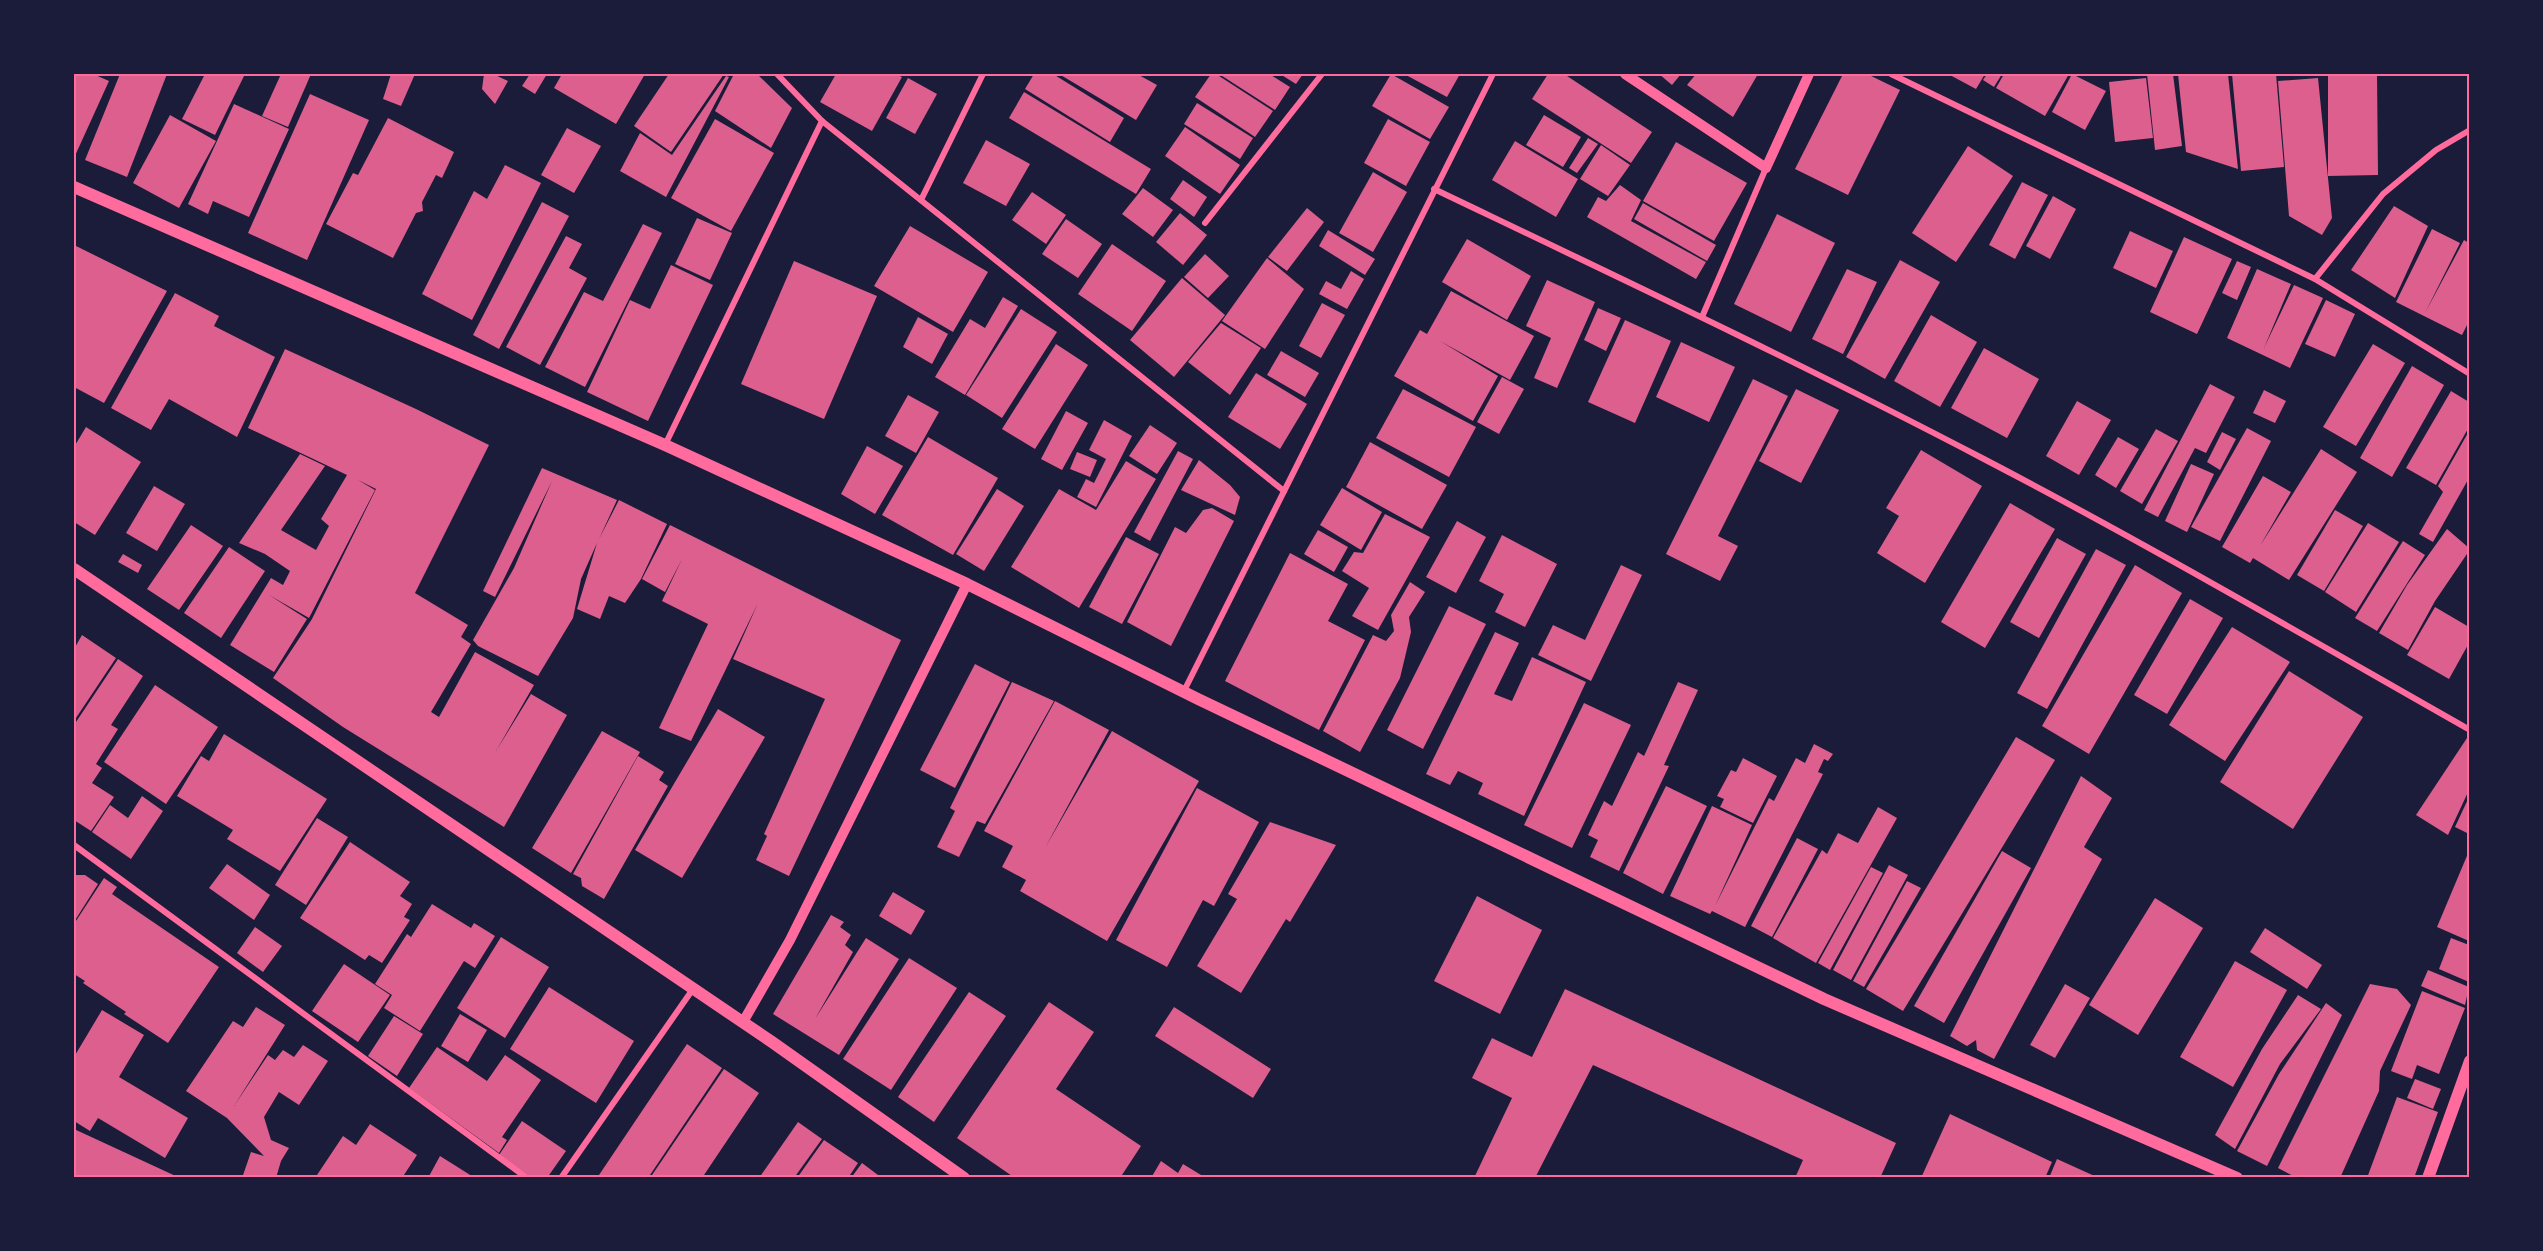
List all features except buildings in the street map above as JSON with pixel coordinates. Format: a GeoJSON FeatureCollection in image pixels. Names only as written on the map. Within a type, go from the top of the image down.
{"type":"FeatureCollection","features":[{"type":"Feature","properties":{"kind":"main road"},"geometry":{"type":"LineString","coordinates":[[74,188],[665,445],[967,584],[1184,692],[1824,999],[2237,1178]]}},
{"type":"Feature","properties":{"kind":"main road"},"geometry":{"type":"LineString","coordinates":[[74,568],[742,1022],[964,1178]]}},
{"type":"Feature","properties":{"kind":"main road"},"geometry":{"type":"LineString","coordinates":[[2428,1178],[2469,1061]]}},
{"type":"Feature","properties":{"kind":"street"},"geometry":{"type":"LineString","coordinates":[[777,74],[822,121],[1284,491]]}},
{"type":"Feature","properties":{"kind":"street"},"geometry":{"type":"LineString","coordinates":[[921,200],[982,74]]}},
{"type":"Feature","properties":{"kind":"street"},"geometry":{"type":"LineString","coordinates":[[1205,223],[1322,74]]}},
{"type":"Feature","properties":{"kind":"street"},"geometry":{"type":"LineString","coordinates":[[1184,692],[1493,74]]}},
{"type":"Feature","properties":{"kind":"street"},"geometry":{"type":"LineString","coordinates":[[1625,74],[1766,168]]}},
{"type":"Feature","properties":{"kind":"street"},"geometry":{"type":"LineString","coordinates":[[1702,317],[1809,74]]}},
{"type":"Feature","properties":{"kind":"street"},"geometry":{"type":"LineString","coordinates":[[1890,74],[2315,279],[2469,374]]}},
{"type":"Feature","properties":{"kind":"street"},"geometry":{"type":"LineString","coordinates":[[665,445],[822,121]]}},
{"type":"Feature","properties":{"kind":"street"},"geometry":{"type":"LineString","coordinates":[[2315,279],[2383,194],[2436,150],[2469,130]]}},
{"type":"Feature","properties":{"kind":"street"},"geometry":{"type":"LineString","coordinates":[[1434,189],[1702,317],[1983,459],[2227,592],[2469,730]]}},
{"type":"Feature","properties":{"kind":"street"},"geometry":{"type":"LineString","coordinates":[[742,1022],[790,940],[967,584]]}},
{"type":"Feature","properties":{"kind":"street"},"geometry":{"type":"LineString","coordinates":[[74,845],[527,1178]]}},
{"type":"Feature","properties":{"kind":"street"},"geometry":{"type":"LineString","coordinates":[[561,1178],[693,989]]}}]}
